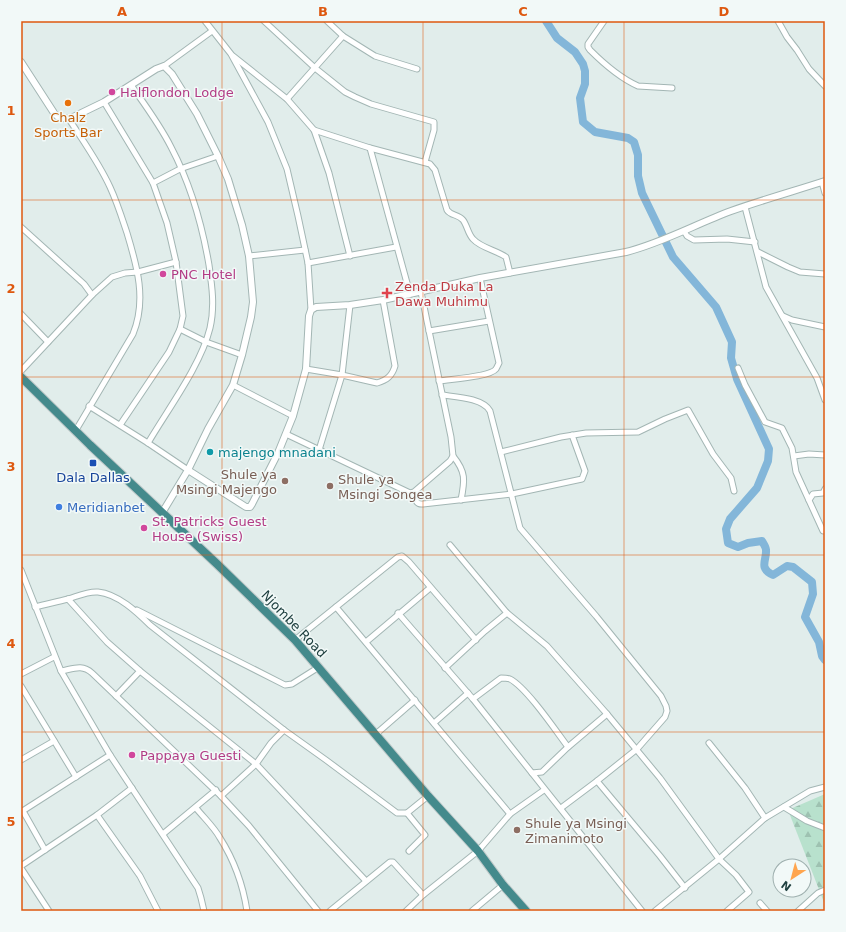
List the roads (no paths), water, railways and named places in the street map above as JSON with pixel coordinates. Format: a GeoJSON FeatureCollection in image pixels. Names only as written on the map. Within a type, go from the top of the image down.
{"type":"FeatureCollection","features":[{"type":"Feature","properties":{"kind":"highway","name":"Njombe Road"},"geometry":{"type":"LineString","coordinates":[[21,377],[295,640],[428,796],[478,851],[503,885],[526,911]]}},
{"type":"Feature","properties":{"kind":"street"},"geometry":{"type":"LineString","coordinates":[[89,406],[148,442],[188,470],[246,507],[250,507],[278,453],[293,416],[306,369],[308,323],[311,310],[306,250],[286,169],[268,122],[231,54],[212,31],[206,21]]}},
{"type":"Feature","properties":{"kind":"street"},"geometry":{"type":"LineString","coordinates":[[264,21],[315,68],[355,98],[395,112],[434,122],[434,130],[425,162]]}},
{"type":"Feature","properties":{"kind":"street"},"geometry":{"type":"LineString","coordinates":[[327,21],[343,36],[375,56],[416,69]]}},
{"type":"Feature","properties":{"kind":"street"},"geometry":{"type":"LineString","coordinates":[[604,21],[588,44],[590,50],[608,66],[633,84],[638,86],[672,88]]}},
{"type":"Feature","properties":{"kind":"street"},"geometry":{"type":"LineString","coordinates":[[778,21],[809,69],[825,86]]}},
{"type":"Feature","properties":{"kind":"street"},"geometry":{"type":"LineString","coordinates":[[21,62],[54,113],[63,119],[69,119],[104,102],[156,69],[164,66],[212,31]]}},
{"type":"Feature","properties":{"kind":"street"},"geometry":{"type":"LineString","coordinates":[[287,99],[343,36]]}},
{"type":"Feature","properties":{"kind":"street"},"geometry":{"type":"LineString","coordinates":[[231,54],[287,99],[314,130],[330,173],[350,256]]}},
{"type":"Feature","properties":{"kind":"street"},"geometry":{"type":"LineString","coordinates":[[162,513],[188,470],[208,430],[233,386],[252,317],[253,302],[249,256],[234,199],[218,156],[186,96],[168,68],[164,66]]}},
{"type":"Feature","properties":{"kind":"street"},"geometry":{"type":"LineString","coordinates":[[131,85],[160,127],[171,147],[198,213],[212,285],[213,302],[206,342],[189,375],[148,442]]}},
{"type":"Feature","properties":{"kind":"street"},"geometry":{"type":"LineString","coordinates":[[104,102],[152,183],[167,223],[176,262],[183,316],[180,329],[169,352],[120,425]]}},
{"type":"Feature","properties":{"kind":"street"},"geometry":{"type":"LineString","coordinates":[[69,119],[110,187],[121,215],[138,272],[140,298],[137,323],[76,430]]}},
{"type":"Feature","properties":{"kind":"street"},"geometry":{"type":"LineString","coordinates":[[314,130],[370,148],[430,164],[435,170],[447,210],[450,214],[457,215],[462,219],[472,238],[478,244],[499,252],[506,257],[510,273]]}},
{"type":"Feature","properties":{"kind":"street"},"geometry":{"type":"LineString","coordinates":[[370,148],[410,294]]}},
{"type":"Feature","properties":{"kind":"street"},"geometry":{"type":"LineString","coordinates":[[152,183],[180,169],[218,156]]}},
{"type":"Feature","properties":{"kind":"street"},"geometry":{"type":"LineString","coordinates":[[311,310],[316,307],[350,305],[383,300],[480,278],[626,252],[638,249],[745,207],[824,181],[825,193]]}},
{"type":"Feature","properties":{"kind":"street"},"geometry":{"type":"LineString","coordinates":[[745,207],[758,252],[766,288],[817,378],[825,400]]}},
{"type":"Feature","properties":{"kind":"street"},"geometry":{"type":"LineString","coordinates":[[21,227],[84,284],[92,295]]}},
{"type":"Feature","properties":{"kind":"street"},"geometry":{"type":"LineString","coordinates":[[684,231],[687,236],[694,240],[727,239],[755,242]]}},
{"type":"Feature","properties":{"kind":"street"},"geometry":{"type":"LineString","coordinates":[[308,263],[396,247]]}},
{"type":"Feature","properties":{"kind":"street"},"geometry":{"type":"LineString","coordinates":[[249,256],[306,250]]}},
{"type":"Feature","properties":{"kind":"street"},"geometry":{"type":"LineString","coordinates":[[758,252],[800,272],[825,274]]}},
{"type":"Feature","properties":{"kind":"street"},"geometry":{"type":"LineString","coordinates":[[21,371],[92,295],[112,277],[176,262]]}},
{"type":"Feature","properties":{"kind":"street"},"geometry":{"type":"LineString","coordinates":[[439,381],[479,376],[496,369],[498,362],[480,278]]}},
{"type":"Feature","properties":{"kind":"street"},"geometry":{"type":"LineString","coordinates":[[412,493],[448,463],[452,456],[451,437],[420,292]]}},
{"type":"Feature","properties":{"kind":"street"},"geometry":{"type":"LineString","coordinates":[[306,369],[342,374],[377,383],[382,382],[392,374],[395,366],[383,300]]}},
{"type":"Feature","properties":{"kind":"street"},"geometry":{"type":"LineString","coordinates":[[319,450],[342,374],[350,305]]}},
{"type":"Feature","properties":{"kind":"street"},"geometry":{"type":"LineString","coordinates":[[21,314],[48,342]]}},
{"type":"Feature","properties":{"kind":"street"},"geometry":{"type":"LineString","coordinates":[[781,314],[792,320],[813,323],[825,327]]}},
{"type":"Feature","properties":{"kind":"street"},"geometry":{"type":"LineString","coordinates":[[429,331],[489,320]]}},
{"type":"Feature","properties":{"kind":"street"},"geometry":{"type":"LineString","coordinates":[[180,329],[206,342],[242,356]]}},
{"type":"Feature","properties":{"kind":"street"},"geometry":{"type":"LineString","coordinates":[[738,368],[745,385],[765,422],[782,428],[792,448],[796,472],[823,531],[825,531]]}},
{"type":"Feature","properties":{"kind":"street"},"geometry":{"type":"LineString","coordinates":[[233,386],[293,416]]}},
{"type":"Feature","properties":{"kind":"street"},"geometry":{"type":"LineString","coordinates":[[442,395],[481,402],[488,407],[520,528],[596,616],[661,696],[666,706],[667,711],[665,717],[637,749],[561,808]]}},
{"type":"Feature","properties":{"kind":"street"},"geometry":{"type":"LineString","coordinates":[[501,452],[572,435],[610,431],[638,432],[665,418],[688,410],[713,454],[731,478],[734,492]]}},
{"type":"Feature","properties":{"kind":"street"},"geometry":{"type":"LineString","coordinates":[[286,434],[407,492],[412,493]]}},
{"type":"Feature","properties":{"kind":"street"},"geometry":{"type":"LineString","coordinates":[[412,493],[416,501],[420,504],[512,494],[582,479],[585,471],[572,435]]}},
{"type":"Feature","properties":{"kind":"street"},"geometry":{"type":"LineString","coordinates":[[794,456],[809,454],[825,455]]}},
{"type":"Feature","properties":{"kind":"street"},"geometry":{"type":"LineString","coordinates":[[452,456],[460,467],[465,482],[461,500]]}},
{"type":"Feature","properties":{"kind":"street"},"geometry":{"type":"LineString","coordinates":[[810,500],[814,494],[823,493],[825,489]]}},
{"type":"Feature","properties":{"kind":"street"},"geometry":{"type":"LineString","coordinates":[[450,545],[507,613],[547,646],[607,714],[660,778],[719,859],[736,875],[749,892],[727,911]]}},
{"type":"Feature","properties":{"kind":"street"},"geometry":{"type":"LineString","coordinates":[[295,640],[398,557],[402,556],[409,562],[476,640]]}},
{"type":"Feature","properties":{"kind":"street"},"geometry":{"type":"LineString","coordinates":[[21,570],[54,657],[61,671],[110,755],[198,888],[204,911]]}},
{"type":"Feature","properties":{"kind":"street"},"geometry":{"type":"LineString","coordinates":[[366,642],[398,613],[430,588]]}},
{"type":"Feature","properties":{"kind":"street"},"geometry":{"type":"LineString","coordinates":[[35,607],[88,593],[99,592],[109,595],[285,685],[292,684],[319,667]]}},
{"type":"Feature","properties":{"kind":"street"},"geometry":{"type":"LineString","coordinates":[[68,599],[107,642],[256,764],[366,881]]}},
{"type":"Feature","properties":{"kind":"street"},"geometry":{"type":"LineString","coordinates":[[336,607],[510,814]]}},
{"type":"Feature","properties":{"kind":"street"},"geometry":{"type":"LineString","coordinates":[[595,607],[596,616]]}},
{"type":"Feature","properties":{"kind":"street"},"geometry":{"type":"LineString","coordinates":[[133,608],[154,629],[284,730],[397,813],[407,813],[428,796]]}},
{"type":"Feature","properties":{"kind":"street"},"geometry":{"type":"LineString","coordinates":[[398,613],[468,693],[642,911]]}},
{"type":"Feature","properties":{"kind":"street"},"geometry":{"type":"LineString","coordinates":[[445,668],[507,613]]}},
{"type":"Feature","properties":{"kind":"street"},"geometry":{"type":"LineString","coordinates":[[21,674],[54,657]]}},
{"type":"Feature","properties":{"kind":"street"},"geometry":{"type":"LineString","coordinates":[[61,671],[80,667],[87,668],[216,790],[250,826],[318,911]]}},
{"type":"Feature","properties":{"kind":"street"},"geometry":{"type":"LineString","coordinates":[[116,696],[140,670]]}},
{"type":"Feature","properties":{"kind":"street"},"geometry":{"type":"LineString","coordinates":[[472,699],[501,678],[510,679],[523,690],[568,747]]}},
{"type":"Feature","properties":{"kind":"street"},"geometry":{"type":"LineString","coordinates":[[21,686],[76,777]]}},
{"type":"Feature","properties":{"kind":"street"},"geometry":{"type":"LineString","coordinates":[[434,723],[468,693]]}},
{"type":"Feature","properties":{"kind":"street"},"geometry":{"type":"LineString","coordinates":[[376,734],[415,700]]}},
{"type":"Feature","properties":{"kind":"street"},"geometry":{"type":"LineString","coordinates":[[532,773],[542,772],[568,747],[607,714]]}},
{"type":"Feature","properties":{"kind":"street"},"geometry":{"type":"LineString","coordinates":[[221,796],[256,764],[271,743],[284,730]]}},
{"type":"Feature","properties":{"kind":"street"},"geometry":{"type":"LineString","coordinates":[[21,760],[54,741]]}},
{"type":"Feature","properties":{"kind":"street"},"geometry":{"type":"LineString","coordinates":[[709,743],[745,788],[765,818]]}},
{"type":"Feature","properties":{"kind":"street"},"geometry":{"type":"LineString","coordinates":[[45,850],[22,812],[110,755]]}},
{"type":"Feature","properties":{"kind":"street"},"geometry":{"type":"LineString","coordinates":[[597,781],[685,888]]}},
{"type":"Feature","properties":{"kind":"street"},"geometry":{"type":"LineString","coordinates":[[655,911],[685,888],[765,818],[810,791],[825,787]]}},
{"type":"Feature","properties":{"kind":"street"},"geometry":{"type":"LineString","coordinates":[[49,911],[21,867],[97,815],[132,788]]}},
{"type":"Feature","properties":{"kind":"street"},"geometry":{"type":"LineString","coordinates":[[163,834],[216,790]]}},
{"type":"Feature","properties":{"kind":"street"},"geometry":{"type":"LineString","coordinates":[[406,911],[423,895],[478,851],[510,814],[544,790]]}},
{"type":"Feature","properties":{"kind":"street"},"geometry":{"type":"LineString","coordinates":[[784,807],[808,821],[825,828]]}},
{"type":"Feature","properties":{"kind":"street"},"geometry":{"type":"LineString","coordinates":[[196,808],[219,836],[229,853],[237,870],[247,911]]}},
{"type":"Feature","properties":{"kind":"street"},"geometry":{"type":"LineString","coordinates":[[407,813],[425,835],[409,851]]}},
{"type":"Feature","properties":{"kind":"street"},"geometry":{"type":"LineString","coordinates":[[97,815],[140,876],[158,911]]}},
{"type":"Feature","properties":{"kind":"street"},"geometry":{"type":"LineString","coordinates":[[330,911],[389,862],[391,862],[423,895]]}},
{"type":"Feature","properties":{"kind":"street"},"geometry":{"type":"LineString","coordinates":[[472,911],[503,885]]}},
{"type":"Feature","properties":{"kind":"street"},"geometry":{"type":"LineString","coordinates":[[798,911],[825,890]]}},
{"type":"Feature","properties":{"kind":"street"},"geometry":{"type":"LineString","coordinates":[[760,903],[767,911]]}},
{"type":"Feature","properties":{"kind":"waterway"},"geometry":{"type":"LineString","coordinates":[[546,21],[557,38],[575,52],[583,64],[585,71],[585,84],[580,98],[583,122],[595,132],[628,138],[634,142],[638,155],[638,176],[642,193],[673,257],[716,307],[732,342],[731,358],[737,379],[769,449],[768,461],[757,488],[730,519],[726,529],[728,543],[738,547],[748,543],[762,541],[766,550],[764,567],[768,572],[773,575],[787,566],[793,567],[812,582],[813,594],[805,617],[819,642],[822,656],[825,660]]}},
{"type":"Feature","properties":{"kind":"place","name":"Halflondon Lodge"},"geometry":{"type":"Point","coordinates":[112,92]}},
{"type":"Feature","properties":{"kind":"place","name":"Chalz Sports Bar"},"geometry":{"type":"Point","coordinates":[68,103]}},
{"type":"Feature","properties":{"kind":"place","name":"PNC Hotel"},"geometry":{"type":"Point","coordinates":[163,274]}},
{"type":"Feature","properties":{"kind":"place","name":"Zenda Duka La Dawa Muhimu"},"geometry":{"type":"Point","coordinates":[387,293]}},
{"type":"Feature","properties":{"kind":"place","name":"majengo mnadani"},"geometry":{"type":"Point","coordinates":[210,452]}},
{"type":"Feature","properties":{"kind":"place","name":"Dala Dallas"},"geometry":{"type":"Point","coordinates":[93,463]}},
{"type":"Feature","properties":{"kind":"place","name":"Shule ya Msingi Majengo"},"geometry":{"type":"Point","coordinates":[285,481]}},
{"type":"Feature","properties":{"kind":"place","name":"Shule ya Msingi Songea"},"geometry":{"type":"Point","coordinates":[330,486]}},
{"type":"Feature","properties":{"kind":"place","name":"Meridianbet"},"geometry":{"type":"Point","coordinates":[59,507]}},
{"type":"Feature","properties":{"kind":"place","name":"St. Patricks Guest House (Swiss)"},"geometry":{"type":"Point","coordinates":[144,528]}},
{"type":"Feature","properties":{"kind":"place","name":"Pappaya Guesti"},"geometry":{"type":"Point","coordinates":[132,755]}},
{"type":"Feature","properties":{"kind":"place","name":"Shule ya Msingi Zimanimoto"},"geometry":{"type":"Point","coordinates":[517,830]}}]}
